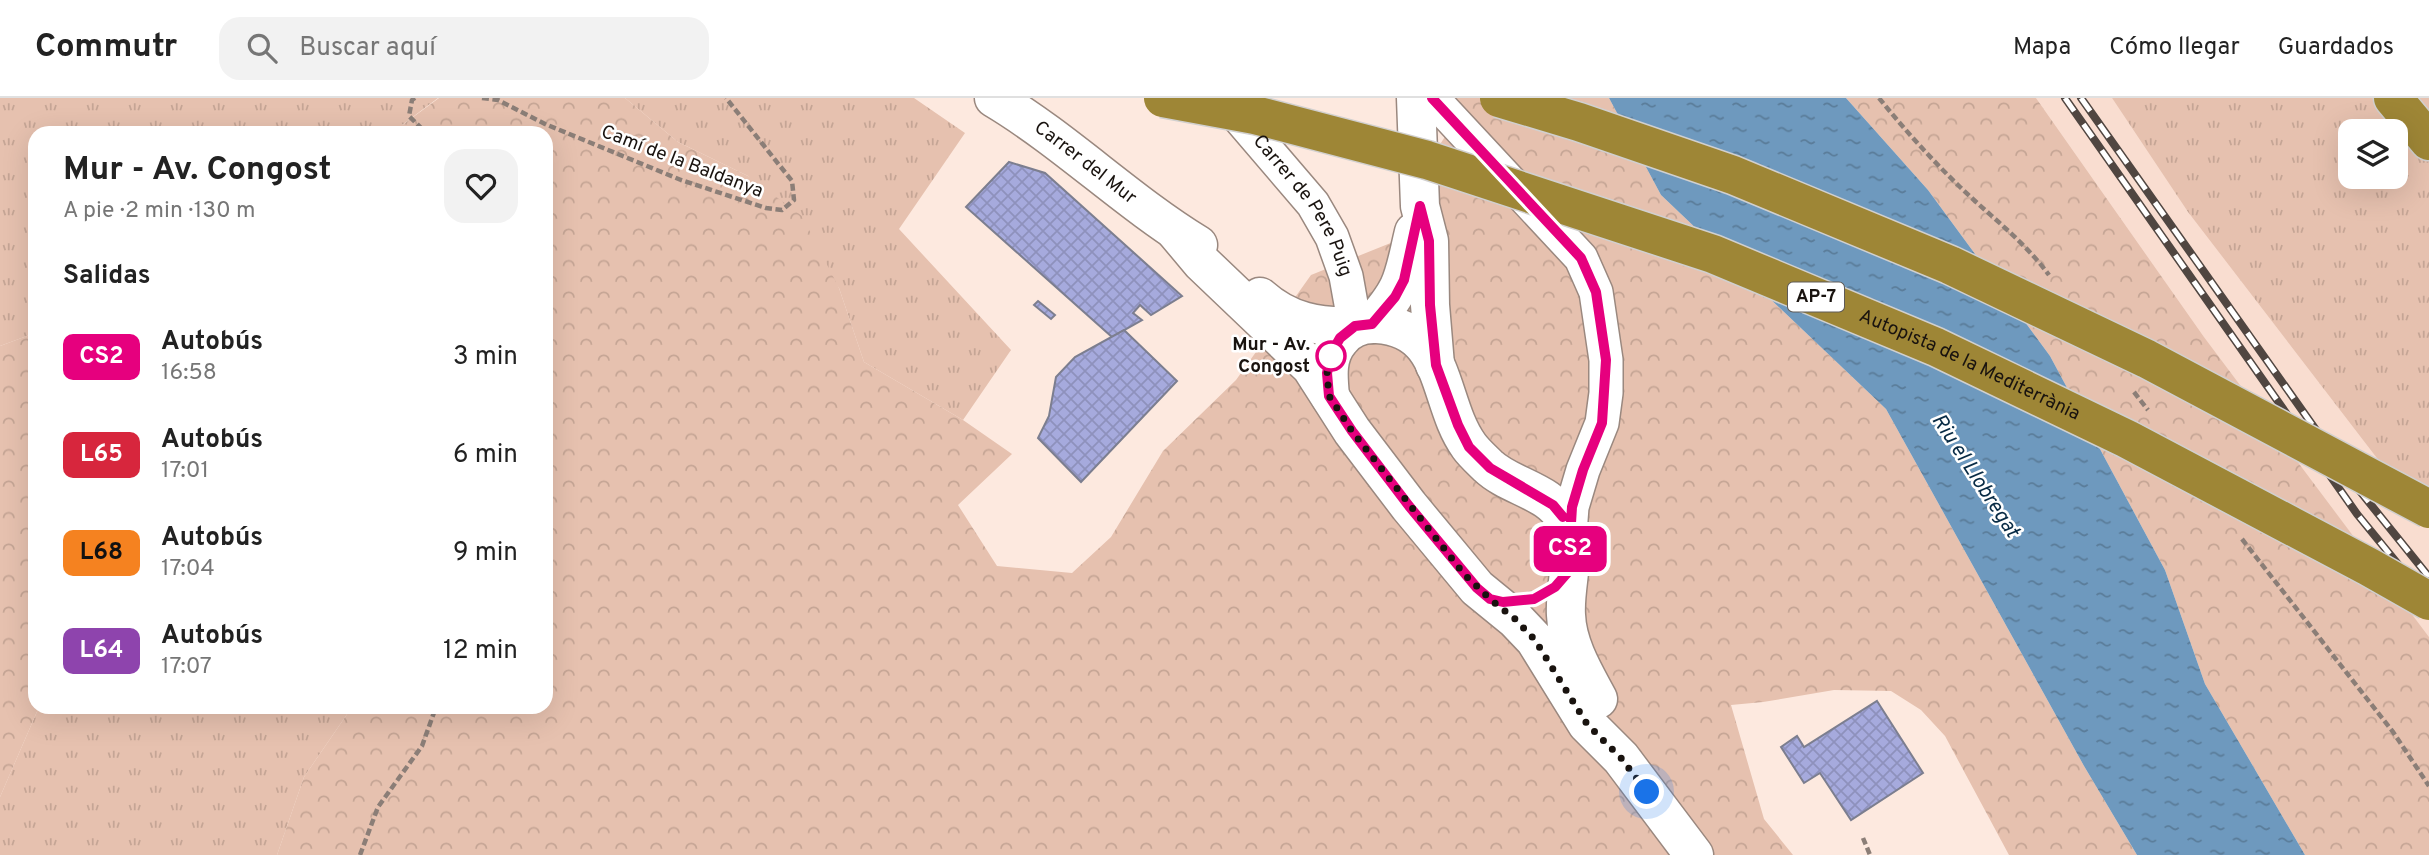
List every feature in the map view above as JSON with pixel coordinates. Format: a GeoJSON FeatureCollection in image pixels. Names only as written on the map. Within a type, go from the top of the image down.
{"type":"FeatureCollection","features":[{"type":"Feature","properties":{"kind":"highway","name":"Autopista de la Mediterrània"},"geometry":{"type":"LineString","coordinates":[[1163,98],[1255,114],[1427,160],[1713,254],[1936,347],[2127,439],[2429,601]]}},
{"type":"Feature","properties":{"kind":"highway"},"geometry":{"type":"LineString","coordinates":[[1499,98],[1733,175],[1950,265],[2147,359],[2429,509]]}},
{"type":"Feature","properties":{"kind":"highway"},"geometry":{"type":"LineString","coordinates":[[2393,98],[2429,141]]}},
{"type":"Feature","properties":{"kind":"main road","name":"Carrer del Mur"},"geometry":{"type":"LineString","coordinates":[[994,98],[1077,154],[1176,232],[1216,256],[1267,303],[1289,317],[1311,325],[1331,327],[1393,325],[1410,333],[1423,344],[1436,365]]}},
{"type":"Feature","properties":{"kind":"main road"},"geometry":{"type":"LineString","coordinates":[[1416,98],[1420,206],[1429,241],[1430,305],[1436,365],[1458,425],[1469,447],[1490,468],[1553,505],[1563,517],[1570,533],[1565,601],[1568,634],[1577,659],[1606,714],[1621,758],[1694,855]]}},
{"type":"Feature","properties":{"kind":"main road"},"geometry":{"type":"LineString","coordinates":[[1329,396],[1327,373],[1332,352],[1340,338],[1364,325],[1395,297],[1404,280],[1420,206]]}},
{"type":"Feature","properties":{"kind":"main road","name":"Carrer del Mur"},"geometry":{"type":"LineString","coordinates":[[1176,232],[1202,263],[1311,367],[1352,431],[1417,516],[1464,574],[1535,640],[1587,724],[1621,758]]}},
{"type":"Feature","properties":{"kind":"main road"},"geometry":{"type":"LineString","coordinates":[[1490,599],[1516,603],[1534,599],[1555,587],[1568,572]]}},
{"type":"Feature","properties":{"kind":"street","name":"Carrer de Pere Puig"},"geometry":{"type":"LineString","coordinates":[[1223,98],[1313,204],[1332,237],[1364,325]]}},
{"type":"Feature","properties":{"kind":"street"},"geometry":{"type":"LineString","coordinates":[[1432,98],[1581,258],[1596,292],[1606,360],[1606,393],[1602,423],[1572,507],[1570,533]]}},
{"type":"Feature","properties":{"kind":"path"},"geometry":{"type":"LineString","coordinates":[[415,98],[412,100],[409,116],[419,126]]}},
{"type":"Feature","properties":{"kind":"path","name":"Camí de la Baldanya"},"geometry":{"type":"LineString","coordinates":[[482,98],[498,100],[550,126]]}},
{"type":"Feature","properties":{"kind":"path","name":"Camí de la Baldanya"},"geometry":{"type":"LineString","coordinates":[[553,127],[681,180],[766,208],[782,210],[794,200],[792,181],[726,98]]}},
{"type":"Feature","properties":{"kind":"path"},"geometry":{"type":"LineString","coordinates":[[1879,98],[1960,187],[2034,254]]}},
{"type":"Feature","properties":{"kind":"path"},"geometry":{"type":"LineString","coordinates":[[2265,570],[2393,732],[2429,786]]}},
{"type":"Feature","properties":{"kind":"path"},"geometry":{"type":"LineString","coordinates":[[360,855],[378,807],[422,746],[433,714]]}},
{"type":"Feature","properties":{"kind":"path"},"geometry":{"type":"LineString","coordinates":[[1863,838],[1870,855]]}},
{"type":"Feature","properties":{"kind":"shaded area"},"geometry":{"type":"Polygon","coordinates":[[[2036,98],[2112,98],[2188,212],[2429,526],[2429,637],[2204,337],[2036,98]]]}},
{"type":"Feature","properties":{"kind":"green space"},"geometry":{"type":"Polygon","coordinates":[[[0,98],[438,98],[402,126],[28,126],[28,336],[0,346],[0,98]]]}},
{"type":"Feature","properties":{"kind":"green space"},"geometry":{"type":"Polygon","coordinates":[[[439,98],[625,98],[678,142],[748,176],[802,216],[839,288],[864,362],[963,420],[1012,454],[958,505],[997,566],[1072,573],[1111,537],[1163,451],[1236,380],[1311,275],[1413,234],[1439,146],[1462,110],[1456,98],[1609,98],[1661,195],[1886,409],[2084,766],[2137,855],[2009,855],[1945,736],[1921,710],[1891,691],[1834,690],[1731,705],[1764,819],[1793,855],[277,855],[304,777],[347,714],[553,714],[553,126],[401,126],[439,98]]]}},
{"type":"Feature","properties":{"kind":"green space"},"geometry":{"type":"Polygon","coordinates":[[[625,98],[914,98],[965,133],[899,229],[1011,350],[963,420],[864,362],[839,288],[748,176],[678,142],[625,98]]]}},
{"type":"Feature","properties":{"kind":"green space"},"geometry":{"type":"Polygon","coordinates":[[[1846,98],[2036,98],[2204,337],[2429,637],[2429,855],[2305,855],[2205,684],[2165,570],[2050,356],[1928,190],[1846,98]]]}},
{"type":"Feature","properties":{"kind":"green space"},"geometry":{"type":"Polygon","coordinates":[[[2112,98],[2429,98],[2429,526],[2188,212],[2112,98]]]}},
{"type":"Feature","properties":{"kind":"green space"},"geometry":{"type":"Polygon","coordinates":[[[28,336],[28,714],[36,714],[0,797],[0,346],[28,336]]]}},
{"type":"Feature","properties":{"kind":"green space"},"geometry":{"type":"Polygon","coordinates":[[[36,714],[347,714],[304,777],[277,855],[0,855],[0,797],[36,714]]]}},
{"type":"Feature","properties":{"kind":"water","name":"Riu el Llobregat"},"geometry":{"type":"Polygon","coordinates":[[[1609,98],[1846,98],[1928,190],[2050,356],[2165,570],[2205,684],[2305,855],[2137,855],[2084,766],[1886,409],[1661,195],[1609,98]]]}},
{"type":"Feature","properties":{"kind":"building"},"geometry":{"type":"Polygon","coordinates":[[[1009,162],[1045,173],[1182,296],[1151,315],[1140,305],[1133,313],[1142,320],[1112,337],[966,207],[1009,162]]]}},
{"type":"Feature","properties":{"kind":"building"},"geometry":{"type":"Polygon","coordinates":[[[1038,301],[1055,315],[1051,319],[1034,305],[1038,301]]]}},
{"type":"Feature","properties":{"kind":"building"},"geometry":{"type":"Polygon","coordinates":[[[1124,330],[1177,381],[1081,482],[1038,438],[1049,416],[1056,377],[1075,357],[1124,330]]]}},
{"type":"Feature","properties":{"kind":"building"},"geometry":{"type":"Polygon","coordinates":[[[1877,701],[1923,773],[1851,820],[1820,773],[1804,783],[1781,747],[1797,736],[1804,747],[1877,701]]]}},
{"type":"Feature","properties":{"kind":"railway"},"geometry":{"type":"LineString","coordinates":[[2065,98],[2357,514],[2429,602]]}},
{"type":"Feature","properties":{"kind":"railway"},"geometry":{"type":"LineString","coordinates":[[2081,98],[2355,485],[2429,577]]}},
{"type":"Feature","properties":{"kind":"bus line","name":"CS2"},"geometry":{"type":"LineString","coordinates":[[1432,98],[1581,258],[1596,292],[1606,360],[1606,393],[1602,423],[1572,507],[1568,572],[1545,595],[1534,599],[1516,603],[1490,599],[1464,574],[1409,506],[1329,396],[1327,373],[1332,352],[1340,338],[1355,326],[1372,324],[1395,297],[1404,280],[1420,206],[1429,241],[1430,305],[1436,365],[1458,425],[1469,447],[1490,468],[1510,482],[1540,496],[1553,505],[1563,517]]}},
{"type":"Feature","properties":{"kind":"place","name":"Mur - Av. Congost"},"geometry":{"type":"Point","coordinates":[1331,356]}},
{"type":"Feature","properties":{"kind":"route"},"geometry":{"type":"LineString","coordinates":[[1331,356],[1332,352],[1327,373],[1329,396],[1352,431],[1464,574],[1535,640],[1587,724],[1621,758],[1647,792]]}}]}
